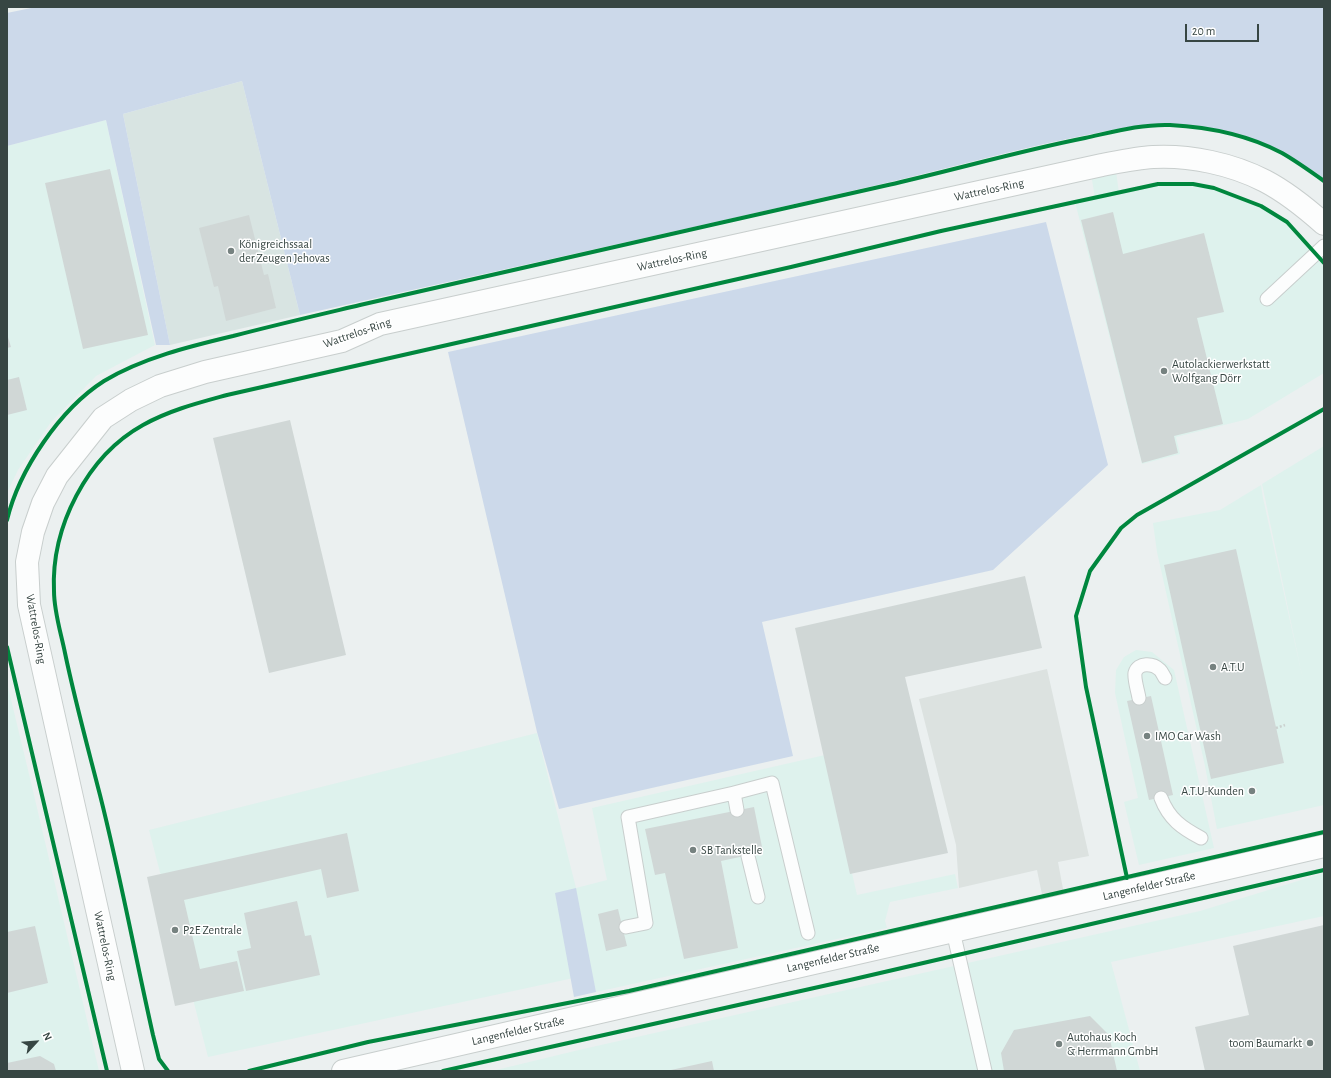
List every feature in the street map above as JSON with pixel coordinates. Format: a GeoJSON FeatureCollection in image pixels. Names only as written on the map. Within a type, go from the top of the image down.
{"type":"FeatureCollection","features":[{"type":"Feature","properties":{"kind":"street","name":"Wattrelos-Ring"},"geometry":{"type":"LineString","coordinates":[[132,1071],[29,605],[27,562],[33,532],[43,503],[57,476],[102,418],[130,400],[160,386],[205,372],[342,341],[380,324],[1102,165],[1152,157],[1187,158],[1212,163],[1265,181],[1288,194],[1324,224]]}},
{"type":"Feature","properties":{"kind":"street","name":"Langenfelder Straße"},"geometry":{"type":"LineString","coordinates":[[343,1071],[1324,846]]}},
{"type":"Feature","properties":{"kind":"lane"},"geometry":{"type":"LineString","coordinates":[[1267,299],[1324,246]]}},
{"type":"Feature","properties":{"kind":"lane"},"geometry":{"type":"LineString","coordinates":[[1139,698],[1135,674],[1137,669],[1142,665],[1150,665],[1160,670],[1165,678]]}},
{"type":"Feature","properties":{"kind":"lane"},"geometry":{"type":"LineString","coordinates":[[626,926],[646,923],[628,817],[772,783],[808,933]]}},
{"type":"Feature","properties":{"kind":"lane"},"geometry":{"type":"LineString","coordinates":[[734,793],[738,810]]}},
{"type":"Feature","properties":{"kind":"lane"},"geometry":{"type":"LineString","coordinates":[[1161,798],[1170,816],[1183,829],[1201,838]]}},
{"type":"Feature","properties":{"kind":"lane"},"geometry":{"type":"LineString","coordinates":[[748,856],[758,897]]}},
{"type":"Feature","properties":{"kind":"lane"},"geometry":{"type":"LineString","coordinates":[[952,931],[985,1071]]}},
{"type":"Feature","properties":{"kind":"path"},"geometry":{"type":"LineString","coordinates":[[1276,728],[1285,725]]}},
{"type":"Feature","properties":{"kind":"shaded area"},"geometry":{"type":"Polygon","coordinates":[[[36,7],[1324,7],[1324,179],[1287,156],[1250,139],[1210,128],[1189,125],[1155,124],[1110,130],[1053,142],[886,183],[300,315],[242,81],[123,114],[170,345],[156,345],[106,120],[7,146],[7,13],[36,7]]]}},
{"type":"Feature","properties":{"kind":"shaded area"},"geometry":{"type":"Polygon","coordinates":[[[242,81],[300,315],[170,345],[123,114],[242,81]]]}},
{"type":"Feature","properties":{"kind":"shaded area"},"geometry":{"type":"Polygon","coordinates":[[[106,120],[155,345],[96,376],[51,422],[18,470],[7,493],[7,146],[106,120]]]}},
{"type":"Feature","properties":{"kind":"shaded area"},"geometry":{"type":"Polygon","coordinates":[[[1115,164],[1119,193],[1157,185],[1192,186],[1212,189],[1260,207],[1287,222],[1324,265],[1324,373],[1248,419],[1176,437],[1180,454],[1142,464],[1075,202],[1095,198],[1090,168],[1115,164]]]}},
{"type":"Feature","properties":{"kind":"shaded area"},"geometry":{"type":"Polygon","coordinates":[[[1046,222],[1108,465],[993,570],[762,622],[793,756],[559,809],[537,732],[448,352],[1046,222]]]}},
{"type":"Feature","properties":{"kind":"shaded area"},"geometry":{"type":"Polygon","coordinates":[[[1324,446],[1324,805],[1217,829],[1205,766],[1157,552],[1153,523],[1220,510],[1261,485],[1303,680],[1262,484],[1324,446]]]}},
{"type":"Feature","properties":{"kind":"shaded area"},"geometry":{"type":"Polygon","coordinates":[[[1136,650],[1152,652],[1174,670],[1214,848],[1139,865],[1124,802],[1138,798],[1115,693],[1116,670],[1124,657],[1136,650]]]}},
{"type":"Feature","properties":{"kind":"shaded area"},"geometry":{"type":"Polygon","coordinates":[[[1047,669],[1089,856],[1058,862],[1066,905],[1045,909],[1037,870],[959,888],[956,845],[919,699],[1047,669]]]}},
{"type":"Feature","properties":{"kind":"shaded area"},"geometry":{"type":"Polygon","coordinates":[[[7,683],[29,774],[99,1071],[7,1071],[7,683]]]}},
{"type":"Feature","properties":{"kind":"shaded area"},"geometry":{"type":"Polygon","coordinates":[[[537,733],[576,888],[607,880],[592,808],[825,755],[857,895],[955,874],[958,888],[890,902],[885,921],[887,928],[596,992],[592,974],[208,1057],[149,830],[537,733]]]}},
{"type":"Feature","properties":{"kind":"shaded area"},"geometry":{"type":"Polygon","coordinates":[[[1324,873],[1324,916],[1111,962],[1140,1071],[492,1071],[583,1049],[1200,911],[1324,873]]]}},
{"type":"Feature","properties":{"kind":"shaded area"},"geometry":{"type":"Polygon","coordinates":[[[576,888],[596,992],[574,997],[555,893],[576,888]]]}},
{"type":"Feature","properties":{"kind":"building"},"geometry":{"type":"Polygon","coordinates":[[[110,169],[148,335],[83,349],[45,183],[110,169]]]}},
{"type":"Feature","properties":{"kind":"building","name":"Autolackierwerkstatt Wolfgang Dörr"},"geometry":{"type":"Polygon","coordinates":[[[1113,212],[1123,254],[1204,233],[1224,312],[1197,318],[1223,424],[1174,436],[1178,453],[1142,463],[1081,220],[1113,212]]]}},
{"type":"Feature","properties":{"kind":"building","name":"Königreichssaal der Zeugen Jehovas"},"geometry":{"type":"Polygon","coordinates":[[[249,215],[264,275],[268,274],[276,308],[226,321],[218,286],[214,287],[199,228],[249,215]]]}},
{"type":"Feature","properties":{"kind":"building"},"geometry":{"type":"Polygon","coordinates":[[[7,334],[11,347],[7,348],[7,334]]]}},
{"type":"Feature","properties":{"kind":"building"},"geometry":{"type":"Polygon","coordinates":[[[19,377],[27,410],[7,415],[7,380],[19,377]]]}},
{"type":"Feature","properties":{"kind":"building"},"geometry":{"type":"Polygon","coordinates":[[[290,420],[346,655],[269,673],[213,438],[290,420]]]}},
{"type":"Feature","properties":{"kind":"building"},"geometry":{"type":"Polygon","coordinates":[[[1236,549],[1284,763],[1211,779],[1164,565],[1236,549]]]}},
{"type":"Feature","properties":{"kind":"building"},"geometry":{"type":"Polygon","coordinates":[[[1025,576],[1042,648],[905,677],[948,853],[850,874],[795,628],[1025,576]]]}},
{"type":"Feature","properties":{"kind":"building","name":"IMO Car Wash"},"geometry":{"type":"Polygon","coordinates":[[[1151,696],[1173,795],[1149,800],[1127,701],[1151,696]]]}},
{"type":"Feature","properties":{"kind":"building"},"geometry":{"type":"Polygon","coordinates":[[[754,807],[763,852],[721,861],[738,948],[684,959],[665,873],[655,875],[645,829],[754,807]]]}},
{"type":"Feature","properties":{"kind":"building","name":"P2E Zentrale"},"geometry":{"type":"Polygon","coordinates":[[[347,833],[359,891],[327,898],[321,869],[184,900],[200,969],[237,961],[244,991],[175,1006],[147,877],[347,833]]]}},
{"type":"Feature","properties":{"kind":"building"},"geometry":{"type":"Polygon","coordinates":[[[297,901],[305,936],[311,935],[320,975],[246,991],[237,951],[251,948],[244,913],[297,901]]]}},
{"type":"Feature","properties":{"kind":"building"},"geometry":{"type":"Polygon","coordinates":[[[618,909],[627,946],[606,951],[598,914],[618,909]]]}},
{"type":"Feature","properties":{"kind":"building"},"geometry":{"type":"Polygon","coordinates":[[[1324,925],[1324,1071],[1205,1071],[1195,1027],[1249,1015],[1233,946],[1324,925]]]}},
{"type":"Feature","properties":{"kind":"building"},"geometry":{"type":"Polygon","coordinates":[[[35,926],[48,983],[7,993],[7,932],[35,926]]]}},
{"type":"Feature","properties":{"kind":"building","name":"Autohaus Koch & Herrmann GmbH"},"geometry":{"type":"Polygon","coordinates":[[[1090,1016],[1109,1035],[1117,1071],[1004,1071],[1001,1053],[1014,1030],[1090,1016]]]}},
{"type":"Feature","properties":{"kind":"building"},"geometry":{"type":"Polygon","coordinates":[[[40,1056],[54,1064],[56,1071],[7,1071],[7,1063],[40,1056]]]}},
{"type":"Feature","properties":{"kind":"building"},"geometry":{"type":"Polygon","coordinates":[[[712,1061],[714,1071],[671,1071],[671,1070],[712,1061]]]}},
{"type":"Feature","properties":{"kind":"cycle path"},"geometry":{"type":"LineString","coordinates":[[7,520],[21,481],[31,461],[57,424],[88,393],[104,381],[134,366],[150,359],[200,344],[296,320],[888,185],[1036,149],[1138,127],[1159,125],[1184,126],[1228,133],[1256,141],[1282,153],[1324,181]]}},
{"type":"Feature","properties":{"kind":"cycle path"},"geometry":{"type":"LineString","coordinates":[[168,1071],[159,1059],[153,1035],[114,855],[73,689],[54,599],[55,567],[59,542],[66,519],[76,496],[89,474],[105,455],[123,438],[143,425],[163,415],[184,407],[227,395],[791,267],[941,231],[1158,184],[1193,184],[1214,188],[1261,206],[1287,222],[1324,263]]}},
{"type":"Feature","properties":{"kind":"cycle path"},"geometry":{"type":"LineString","coordinates":[[1127,878],[1086,687],[1076,616],[1090,571],[1121,528],[1137,515],[1324,409]]}},
{"type":"Feature","properties":{"kind":"cycle path"},"geometry":{"type":"LineString","coordinates":[[7,647],[107,1071]]}},
{"type":"Feature","properties":{"kind":"cycle path"},"geometry":{"type":"LineString","coordinates":[[249,1071],[368,1042],[629,991],[1324,832]]}},
{"type":"Feature","properties":{"kind":"cycle path"},"geometry":{"type":"LineString","coordinates":[[443,1071],[850,980],[1324,870]]}},
{"type":"Feature","properties":{"kind":"place","name":"Königreichssaal der Zeugen Jehovas"},"geometry":{"type":"Point","coordinates":[231,251]}},
{"type":"Feature","properties":{"kind":"place","name":"Autolackierwerkstatt Wolfgang Dörr"},"geometry":{"type":"Point","coordinates":[1164,371]}},
{"type":"Feature","properties":{"kind":"place","name":"A.T.U"},"geometry":{"type":"Point","coordinates":[1213,667]}},
{"type":"Feature","properties":{"kind":"place","name":"IMO Car Wash"},"geometry":{"type":"Point","coordinates":[1147,736]}},
{"type":"Feature","properties":{"kind":"place","name":"A.T.U-Kunden"},"geometry":{"type":"Point","coordinates":[1252,791]}},
{"type":"Feature","properties":{"kind":"place","name":"SB Tankstelle"},"geometry":{"type":"Point","coordinates":[693,850]}},
{"type":"Feature","properties":{"kind":"place","name":"P2E Zentrale"},"geometry":{"type":"Point","coordinates":[175,930]}},
{"type":"Feature","properties":{"kind":"place","name":"toom Baumarkt"},"geometry":{"type":"Point","coordinates":[1310,1043]}},
{"type":"Feature","properties":{"kind":"place","name":"Autohaus Koch & Herrmann GmbH"},"geometry":{"type":"Point","coordinates":[1059,1044]}}]}
